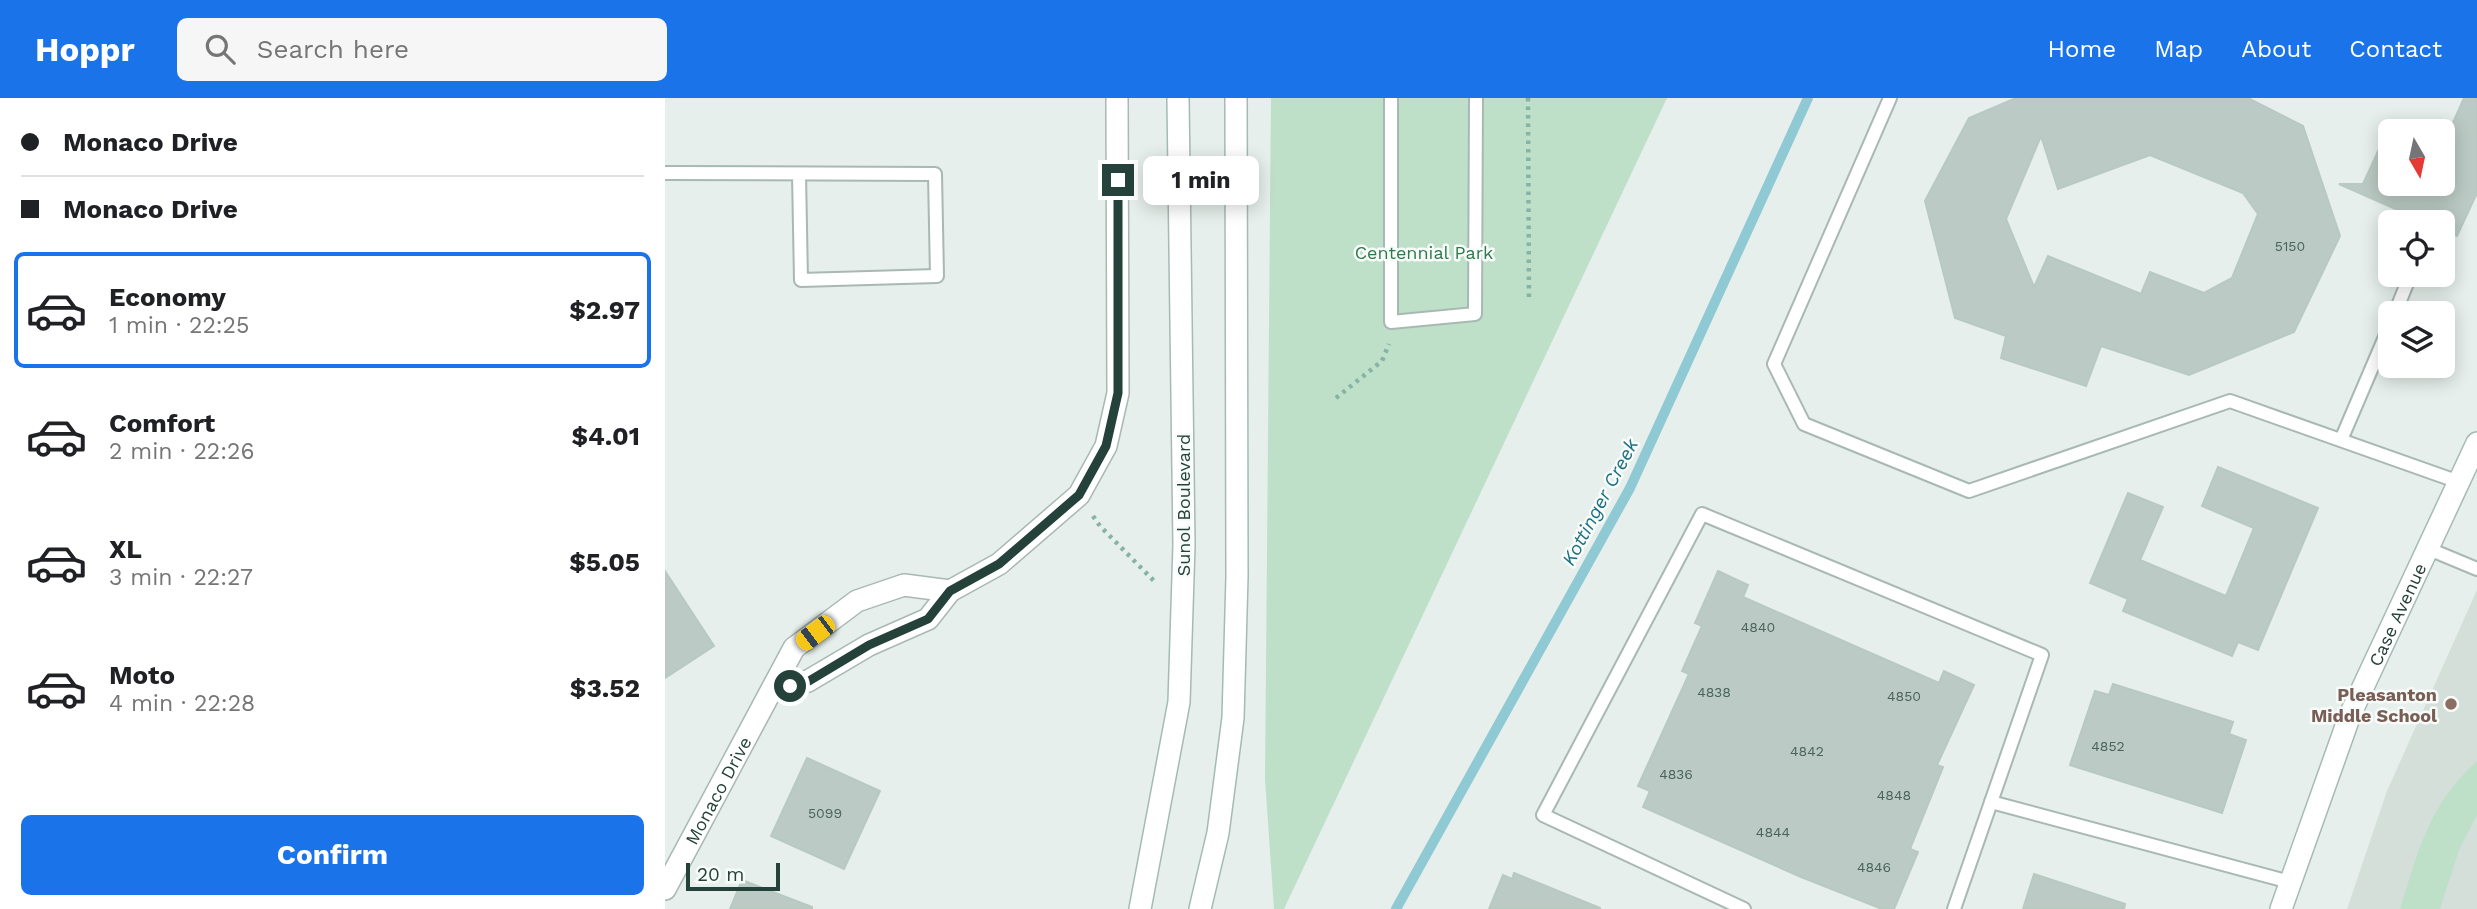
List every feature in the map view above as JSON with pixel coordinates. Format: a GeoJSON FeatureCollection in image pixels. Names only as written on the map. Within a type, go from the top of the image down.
{"type":"FeatureCollection","features":[{"type":"Feature","properties":{"kind":"street"},"geometry":{"type":"LineString","coordinates":[[772,690],[809,681],[869,645],[928,619],[950,591],[999,564],[1079,495],[1106,446],[1118,393],[1117,98]]}},
{"type":"Feature","properties":{"kind":"street","name":"Sunol Boulevard"},"geometry":{"type":"LineString","coordinates":[[1140,909],[1179,702],[1184,545],[1178,98]]}},
{"type":"Feature","properties":{"kind":"street"},"geometry":{"type":"LineString","coordinates":[[1200,909],[1218,833],[1233,718],[1237,577],[1236,98]]}},
{"type":"Feature","properties":{"kind":"street","name":"Case Avenue"},"geometry":{"type":"LineString","coordinates":[[2281,909],[2350,715],[2477,443]]}},
{"type":"Feature","properties":{"kind":"street","name":"Monaco Drive"},"geometry":{"type":"LineString","coordinates":[[665,889],[794,649],[857,601],[904,585],[950,591]]}},
{"type":"Feature","properties":{"kind":"lane"},"geometry":{"type":"LineString","coordinates":[[1391,98],[1391,322],[1475,314],[1476,98]]}},
{"type":"Feature","properties":{"kind":"lane"},"geometry":{"type":"LineString","coordinates":[[1890,98],[1774,364],[1804,424],[1969,491],[2230,401],[2459,482]]}},
{"type":"Feature","properties":{"kind":"lane"},"geometry":{"type":"LineString","coordinates":[[665,173],[935,174],[937,276],[801,280],[799,174]]}},
{"type":"Feature","properties":{"kind":"lane"},"geometry":{"type":"LineString","coordinates":[[2341,440],[2378,353]]}},
{"type":"Feature","properties":{"kind":"lane"},"geometry":{"type":"LineString","coordinates":[[1744,909],[1543,815],[1702,514],[2042,655],[1954,909]]}},
{"type":"Feature","properties":{"kind":"lane"},"geometry":{"type":"LineString","coordinates":[[2429,549],[2477,569]]}},
{"type":"Feature","properties":{"kind":"lane"},"geometry":{"type":"LineString","coordinates":[[1991,802],[2290,882]]}},
{"type":"Feature","properties":{"kind":"path"},"geometry":{"type":"LineString","coordinates":[[1528,98],[1529,302]]}},
{"type":"Feature","properties":{"kind":"path"},"geometry":{"type":"LineString","coordinates":[[1336,398],[1382,362],[1400,321]]}},
{"type":"Feature","properties":{"kind":"path"},"geometry":{"type":"LineString","coordinates":[[1079,495],[1100,526],[1182,608]]}},
{"type":"Feature","properties":{"kind":"shaded area","name":"Pleasanton Middle School"},"geometry":{"type":"Polygon","coordinates":[[[2477,590],[2477,909],[2347,909],[2387,791],[2477,590]]]}},
{"type":"Feature","properties":{"kind":"green space","name":"Centennial Park"},"geometry":{"type":"Polygon","coordinates":[[[1271,98],[1667,98],[1284,909],[1274,909],[1265,779],[1271,98]]]}},
{"type":"Feature","properties":{"kind":"green space"},"geometry":{"type":"Polygon","coordinates":[[[2477,761],[2477,815],[2459,850],[2440,909],[2400,909],[2420,847],[2433,817],[2454,785],[2477,761]]]}},
{"type":"Feature","properties":{"kind":"building"},"geometry":{"type":"Polygon","coordinates":[[[2016,98],[2248,98],[2303,126],[2340,236],[2294,332],[2189,375],[2101,346],[2086,386],[2001,358],[2006,336],[1955,318],[1925,201],[1969,118],[2016,98]],[[2041,136],[2006,219],[2034,287],[2048,256],[2141,294],[2150,272],[2204,293],[2232,278],[2258,214],[2243,193],[2150,155],[2058,189],[2041,136]]]}},
{"type":"Feature","properties":{"kind":"building"},"geometry":{"type":"Polygon","coordinates":[[[2464,98],[2477,98],[2477,193],[2457,236],[2455,210],[2398,210],[2339,184],[2363,184],[2378,151],[2378,196],[2455,196],[2455,119],[2464,98]]]}},
{"type":"Feature","properties":{"kind":"building"},"geometry":{"type":"Polygon","coordinates":[[[2218,467],[2318,508],[2258,650],[2238,642],[2232,656],[2123,611],[2128,599],[2090,583],[2128,493],[2163,507],[2140,560],[2226,596],[2254,528],[2202,506],[2218,467]]]}},
{"type":"Feature","properties":{"kind":"building"},"geometry":{"type":"Polygon","coordinates":[[[665,571],[714,646],[665,678],[665,571]]]}},
{"type":"Feature","properties":{"kind":"building"},"geometry":{"type":"Polygon","coordinates":[[[1718,571],[1748,585],[1743,597],[1939,683],[1944,671],[1974,685],[1937,765],[1943,767],[1910,849],[1918,852],[1894,909],[1882,909],[1801,877],[1643,807],[1650,791],[1638,786],[1689,674],[1682,671],[1702,626],[1695,623],[1718,571]]]}},
{"type":"Feature","properties":{"kind":"building"},"geometry":{"type":"Polygon","coordinates":[[[2113,684],[2233,722],[2229,734],[2246,740],[2222,813],[2070,765],[2095,691],[2109,695],[2113,684]]]}},
{"type":"Feature","properties":{"kind":"building"},"geometry":{"type":"Polygon","coordinates":[[[807,758],[880,791],[844,869],[771,836],[807,758]]]}},
{"type":"Feature","properties":{"kind":"building"},"geometry":{"type":"Polygon","coordinates":[[[1514,873],[1600,909],[1489,909],[1503,875],[1512,879],[1514,873]]]}},
{"type":"Feature","properties":{"kind":"building"},"geometry":{"type":"Polygon","coordinates":[[[2034,874],[2125,904],[2124,909],[2023,909],[2034,874]]]}},
{"type":"Feature","properties":{"kind":"building"},"geometry":{"type":"Polygon","coordinates":[[[742,880],[812,907],[812,909],[730,909],[742,880]]]}},
{"type":"Feature","properties":{"kind":"waterway","name":"Kottinger Creek"},"geometry":{"type":"LineString","coordinates":[[1396,909],[1630,488],[1808,98]]}},
{"type":"Feature","properties":{"kind":"place","name":"Pleasanton Middle School"},"geometry":{"type":"Point","coordinates":[2451,704]}},
{"type":"Feature","properties":{"kind":"route"},"geometry":{"type":"LineString","coordinates":[[790,686],[809,681],[869,645],[928,619],[950,591],[999,564],[1079,495],[1106,446],[1118,393],[1118,180]]}}]}
